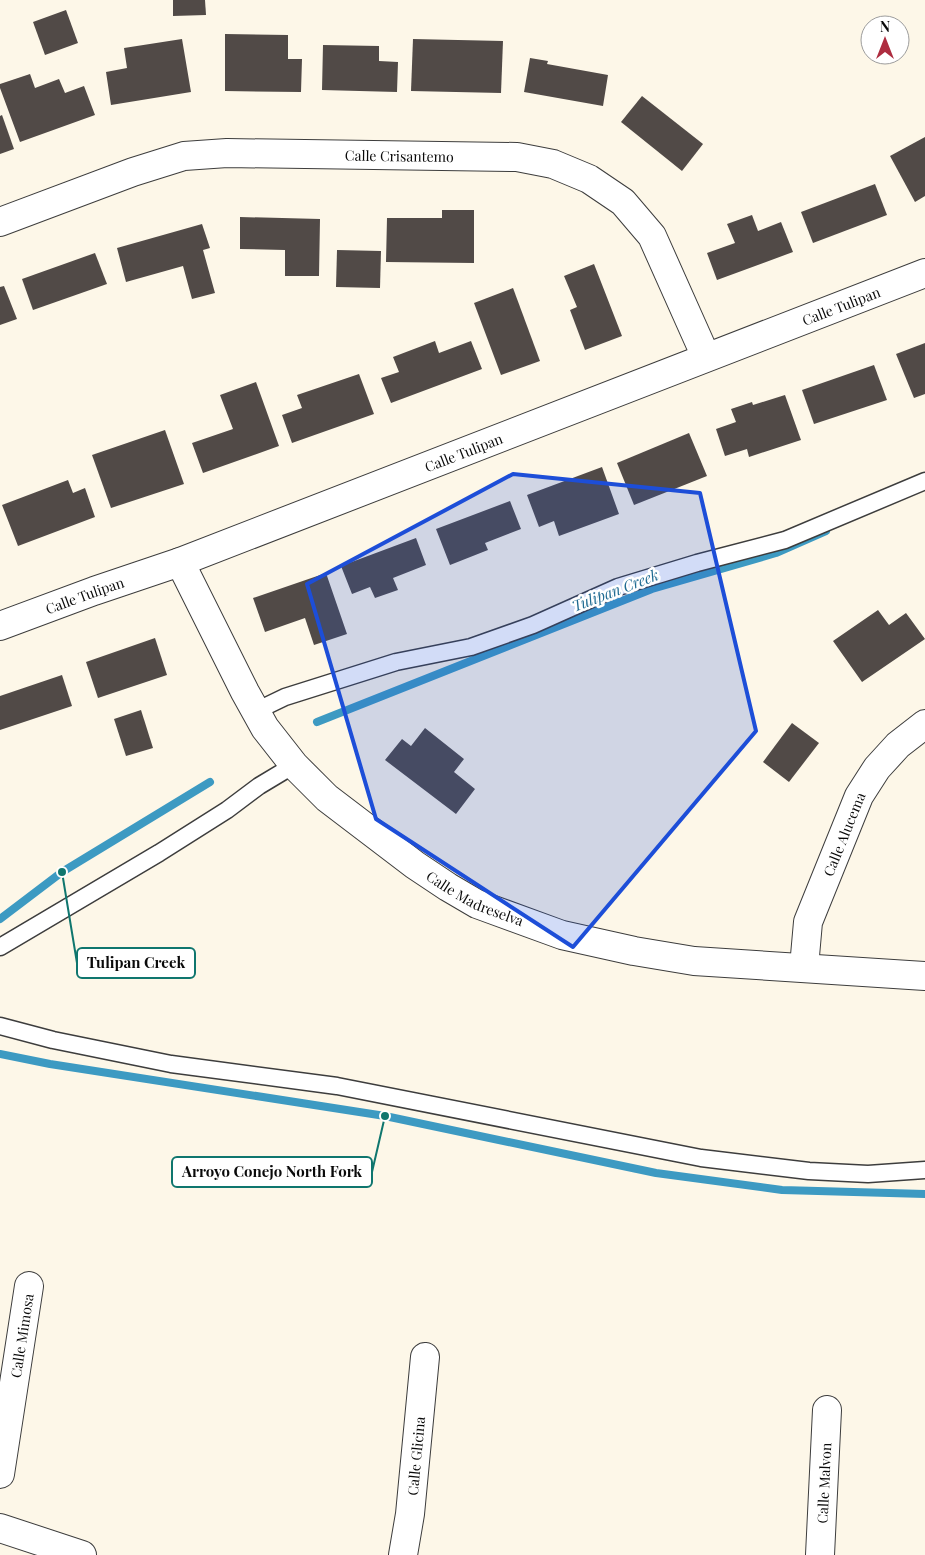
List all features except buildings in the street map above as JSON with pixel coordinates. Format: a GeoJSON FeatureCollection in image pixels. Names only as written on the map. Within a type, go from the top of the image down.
{"type":"FeatureCollection","features":[{"type":"Feature","properties":{"kind":"street","name":"Calle Crisantemo"},"geometry":{"type":"LineString","coordinates":[[0,222],[133,172],[184,156],[227,153],[517,157],[554,164],[589,179],[623,202],[652,236],[706,357]]}},
{"type":"Feature","properties":{"kind":"street","name":"Calle Tulipan"},"geometry":{"type":"LineString","coordinates":[[0,626],[180,562],[925,273]]}},
{"type":"Feature","properties":{"kind":"street","name":"Calle Madreselva"},"geometry":{"type":"LineString","coordinates":[[180,562],[265,728],[294,765],[327,798],[415,865],[477,904],[562,935],[634,951],[694,961],[925,976]]}},
{"type":"Feature","properties":{"kind":"street","name":"Calle Alucema"},"geometry":{"type":"LineString","coordinates":[[804,967],[808,922],[859,796],[877,768],[898,745],[925,724]]}},
{"type":"Feature","properties":{"kind":"street","name":"Calle Mimosa"},"geometry":{"type":"LineString","coordinates":[[0,1474],[29,1286]]}},
{"type":"Feature","properties":{"kind":"street","name":"Calle Glicina"},"geometry":{"type":"LineString","coordinates":[[403,1555],[410,1514],[425,1357]]}},
{"type":"Feature","properties":{"kind":"street","name":"Calle Malvon"},"geometry":{"type":"LineString","coordinates":[[820,1555],[828,1410]]}},
{"type":"Feature","properties":{"kind":"street"},"geometry":{"type":"LineString","coordinates":[[0,1528],[82,1555]]}},
{"type":"Feature","properties":{"kind":"lane"},"geometry":{"type":"LineString","coordinates":[[256,711],[285,697],[396,662],[471,647],[533,626],[618,587],[697,563],[786,540],[925,482]]}},
{"type":"Feature","properties":{"kind":"lane"},"geometry":{"type":"LineString","coordinates":[[0,947],[159,853],[227,810],[259,786],[294,765]]}},
{"type":"Feature","properties":{"kind":"lane"},"geometry":{"type":"LineString","coordinates":[[0,1026],[53,1040],[171,1064],[338,1086],[702,1158],[809,1171],[868,1174],[925,1170]]}},
{"type":"Feature","properties":{"kind":"highlighted area"},"geometry":{"type":"Polygon","coordinates":[[[513,474],[700,493],[756,731],[573,947],[376,819],[307,584],[513,474]]]}},
{"type":"Feature","properties":{"kind":"waterway","name":"Tulipan Creek"},"geometry":{"type":"LineString","coordinates":[[317,722],[652,589],[776,553],[826,531]]}},
{"type":"Feature","properties":{"kind":"waterway","name":"Tulipan Creek"},"geometry":{"type":"LineString","coordinates":[[0,919],[62,872],[210,782]]}},
{"type":"Feature","properties":{"kind":"waterway"},"geometry":{"type":"LineString","coordinates":[[0,1054],[50,1064],[385,1116],[656,1173],[782,1190],[925,1194]]}},
{"type":"Feature","properties":{"kind":"place","name":"Tulipan Creek"},"geometry":{"type":"Point","coordinates":[62,872]}},
{"type":"Feature","properties":{"kind":"place","name":"Arroyo Conejo North Fork"},"geometry":{"type":"Point","coordinates":[385,1116]}}]}
